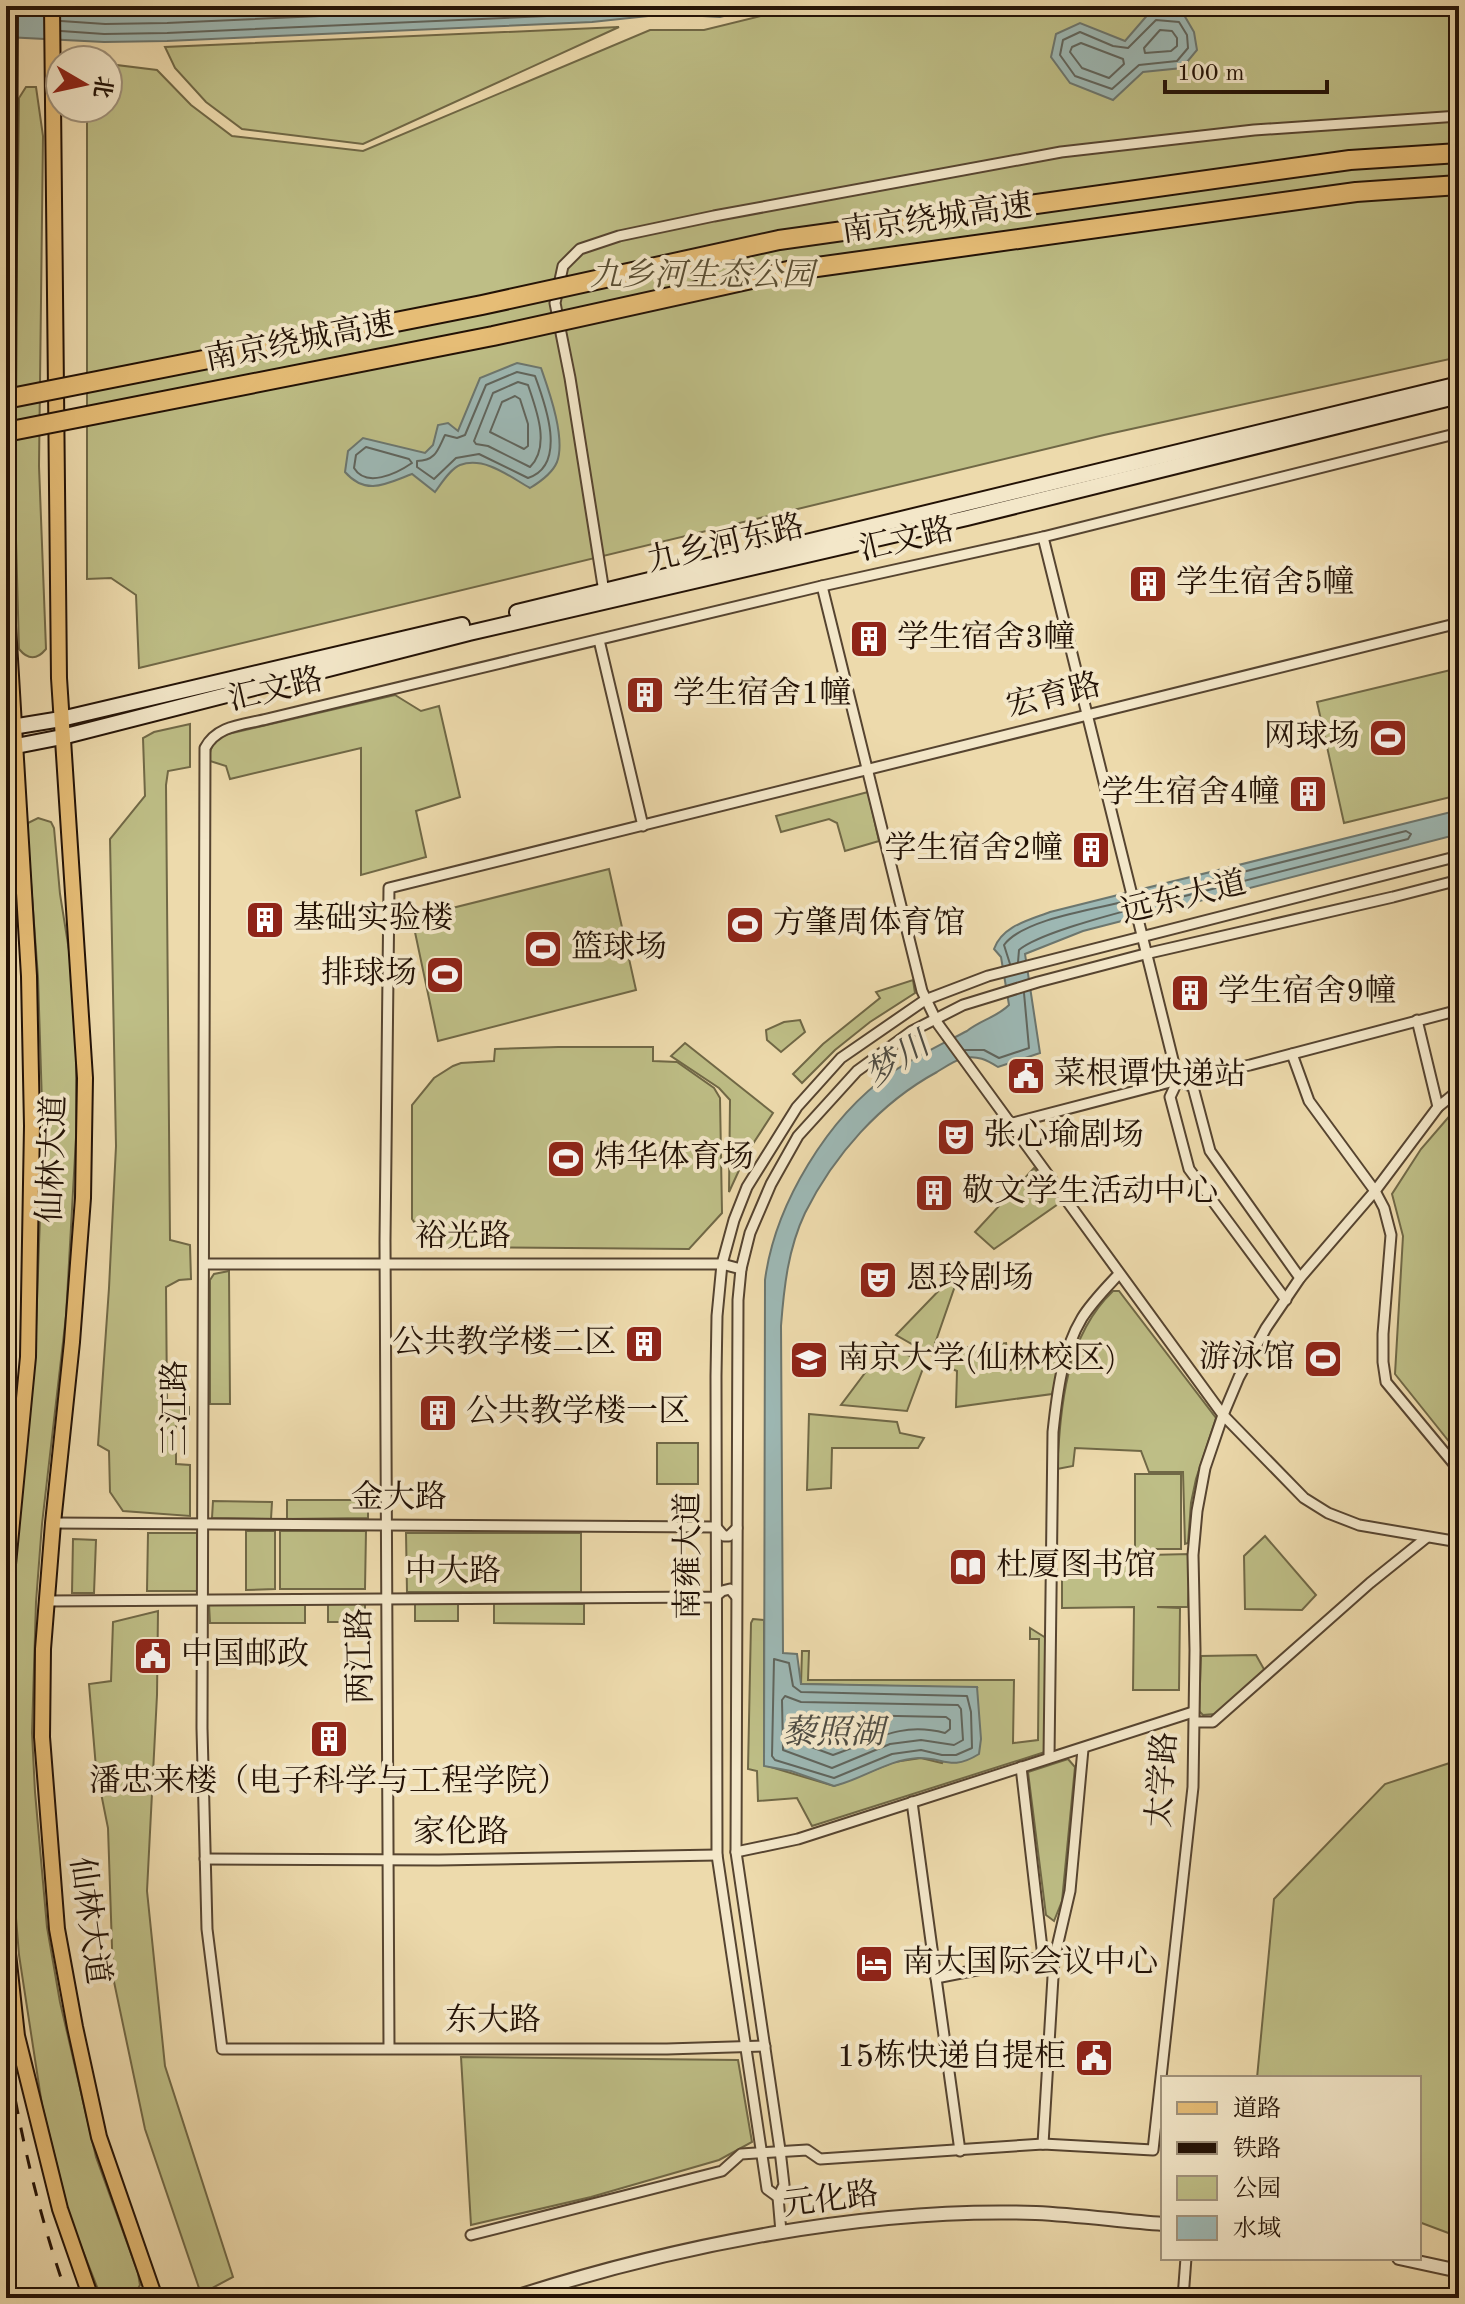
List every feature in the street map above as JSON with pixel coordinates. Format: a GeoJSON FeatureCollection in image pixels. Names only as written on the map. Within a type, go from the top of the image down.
{"type":"FeatureCollection","features":[{"type":"Feature","properties":{"kind":"highway","name":"南京绕城高速"},"geometry":{"type":"LineString","coordinates":[[6,399],[482,305],[779,240],[1350,160],[1459,153]]}},
{"type":"Feature","properties":{"kind":"highway","name":"南京绕城高速"},"geometry":{"type":"LineString","coordinates":[[6,432],[493,336],[788,271],[1356,192],[1459,185]]}},
{"type":"Feature","properties":{"kind":"main road","name":"仙林大道"},"geometry":{"type":"LineString","coordinates":[[6,1585],[28,1357],[31,1225],[29,976],[11,748],[7,609],[10,6]]}},
{"type":"Feature","properties":{"kind":"main road","name":"仙林大道"},"geometry":{"type":"LineString","coordinates":[[52,6],[50,44],[61,719],[85,1078],[82,1212],[43,1649],[42,1737],[57,1931],[75,2027],[99,2137],[155,2298]]}},
{"type":"Feature","properties":{"kind":"main road","name":"九乡河东路"},"geometry":{"type":"LineString","coordinates":[[10,728],[61,719],[604,592],[1459,384]]}},
{"type":"Feature","properties":{"kind":"main road","name":"九乡河东路"},"geometry":{"type":"LineString","coordinates":[[11,748],[469,633],[967,518],[1459,396]]}},
{"type":"Feature","properties":{"kind":"main road"},"geometry":{"type":"LineString","coordinates":[[6,1938],[12,2032],[60,2209],[91,2297]]}},
{"type":"Feature","properties":{"kind":"main road"},"geometry":{"type":"LineString","coordinates":[[142,2298],[148,2277]]}},
{"type":"Feature","properties":{"kind":"street"},"geometry":{"type":"LineString","coordinates":[[604,592],[555,303],[563,266],[580,249],[619,236],[714,216],[1061,152],[1254,130],[1459,116]]}},
{"type":"Feature","properties":{"kind":"street","name":"汇文路"},"geometry":{"type":"LineString","coordinates":[[204,767],[205,748],[211,736],[220,730],[822,586],[1043,537],[1459,433]]}},
{"type":"Feature","properties":{"kind":"street"},"geometry":{"type":"LineString","coordinates":[[1043,537],[1178,1080],[1170,1097],[1189,1169],[1286,1300]]}},
{"type":"Feature","properties":{"kind":"street"},"geometry":{"type":"LineString","coordinates":[[822,586],[925,1000],[936,1021],[1118,1275],[1223,1415],[1304,1498],[1328,1513],[1359,1525],[1459,1542]]}},
{"type":"Feature","properties":{"kind":"street","name":"宏育路"},"geometry":{"type":"LineString","coordinates":[[385,1241],[389,888],[1459,623]]}},
{"type":"Feature","properties":{"kind":"street"},"geometry":{"type":"LineString","coordinates":[[599,640],[643,826]]}},
{"type":"Feature","properties":{"kind":"street","name":"三江路"},"geometry":{"type":"LineString","coordinates":[[204,767],[205,1859],[207,1929],[222,2049]]}},
{"type":"Feature","properties":{"kind":"street","name":"远东大道"},"geometry":{"type":"LineString","coordinates":[[925,1000],[988,976],[1459,856]]}},
{"type":"Feature","properties":{"kind":"street","name":"远东大道"},"geometry":{"type":"LineString","coordinates":[[936,1021],[993,995],[1038,982],[1459,880]]}},
{"type":"Feature","properties":{"kind":"street","name":"南雍大道"},"geometry":{"type":"LineString","coordinates":[[925,1000],[841,1058],[797,1107],[747,1187],[722,1264],[717,1316],[717,1855],[767,2189],[778,2197],[784,2185],[780,2150],[736,1852],[741,1269],[750,1233],[771,1184],[798,1136],[857,1071],[912,1031],[936,1021]]}},
{"type":"Feature","properties":{"kind":"street"},"geometry":{"type":"LineString","coordinates":[[1009,1124],[1459,1010]]}},
{"type":"Feature","properties":{"kind":"street"},"geometry":{"type":"LineString","coordinates":[[1417,1020],[1438,1107]]}},
{"type":"Feature","properties":{"kind":"street"},"geometry":{"type":"LineString","coordinates":[[1292,1054],[1309,1101],[1384,1208],[1391,1235],[1383,1334],[1386,1382],[1459,1470]]}},
{"type":"Feature","properties":{"kind":"street"},"geometry":{"type":"LineString","coordinates":[[1178,1080],[1193,1087],[1210,1151],[1300,1278]]}},
{"type":"Feature","properties":{"kind":"street","name":"太学路"},"geometry":{"type":"LineString","coordinates":[[1161,2076],[1193,1787],[1193,1566],[1197,1511],[1205,1468],[1223,1415],[1259,1340],[1300,1278],[1375,1191],[1438,1107],[1459,1090]]}},
{"type":"Feature","properties":{"kind":"street"},"geometry":{"type":"LineString","coordinates":[[797,1107],[812,1119]]}},
{"type":"Feature","properties":{"kind":"street","name":"两江路"},"geometry":{"type":"LineString","coordinates":[[385,1241],[389,2048]]}},
{"type":"Feature","properties":{"kind":"street","name":"裕光路"},"geometry":{"type":"LineString","coordinates":[[204,1264],[722,1264],[741,1269]]}},
{"type":"Feature","properties":{"kind":"street"},"geometry":{"type":"LineString","coordinates":[[1049,1757],[1056,1399],[1066,1357],[1082,1317],[1118,1275]]}},
{"type":"Feature","properties":{"kind":"street","name":"金大路"},"geometry":{"type":"LineString","coordinates":[[53,1523],[716,1527],[724,1536],[729,1536],[737,1528]]}},
{"type":"Feature","properties":{"kind":"street"},"geometry":{"type":"LineString","coordinates":[[736,1852],[798,1839],[1049,1757],[1194,1717],[1213,1722],[1370,1583],[1426,1538]]}},
{"type":"Feature","properties":{"kind":"street","name":"中大路"},"geometry":{"type":"LineString","coordinates":[[47,1601],[715,1597],[730,1589],[736,1596]]}},
{"type":"Feature","properties":{"kind":"street"},"geometry":{"type":"LineString","coordinates":[[1048,1959],[1070,1891],[1083,1749]]}},
{"type":"Feature","properties":{"kind":"street"},"geometry":{"type":"LineString","coordinates":[[471,2235],[722,2171],[741,2154],[807,2150],[820,2159],[1043,2144],[1051,2037],[1048,1959],[1021,1767]]}},
{"type":"Feature","properties":{"kind":"street"},"geometry":{"type":"LineString","coordinates":[[912,1802],[960,2151]]}},
{"type":"Feature","properties":{"kind":"street","name":"家伦路"},"geometry":{"type":"LineString","coordinates":[[205,1859],[390,1860],[717,1855]]}},
{"type":"Feature","properties":{"kind":"street"},"geometry":{"type":"LineString","coordinates":[[936,1978],[1048,1959]]}},
{"type":"Feature","properties":{"kind":"street","name":"东大路"},"geometry":{"type":"LineString","coordinates":[[222,2049],[765,2046]]}},
{"type":"Feature","properties":{"kind":"street","name":"太学路"},"geometry":{"type":"LineString","coordinates":[[1043,2144],[1153,2150],[1161,2077]]}},
{"type":"Feature","properties":{"kind":"street"},"geometry":{"type":"LineString","coordinates":[[778,2197],[781,2232]]}},
{"type":"Feature","properties":{"kind":"street","name":"元化路"},"geometry":{"type":"LineString","coordinates":[[512,2298],[584,2275],[781,2232],[927,2216],[1036,2213],[1161,2224]]}},
{"type":"Feature","properties":{"kind":"street"},"geometry":{"type":"LineString","coordinates":[[1183,2298],[1186,2260]]}},
{"type":"Feature","properties":{"kind":"street"},"geometry":{"type":"LineString","coordinates":[[1408,2260],[1459,2271]]}},
{"type":"Feature","properties":{"kind":"green space","name":"九乡河生态公园"},"geometry":{"type":"Polygon","coordinates":[[[802,6],[1459,6],[1459,357],[1104,435],[139,668],[136,595],[111,578],[87,579],[87,124],[124,124],[124,66],[157,70],[191,105],[232,136],[363,151],[650,30],[704,30],[802,6]]]}},
{"type":"Feature","properties":{"kind":"green space"},"geometry":{"type":"Polygon","coordinates":[[[619,27],[363,144],[242,129],[206,102],[175,68],[165,47],[619,27]]]}},
{"type":"Feature","properties":{"kind":"green space"},"geometry":{"type":"Polygon","coordinates":[[[26,87],[36,87],[43,136],[39,466],[46,649],[32,657],[19,649],[14,467],[19,98],[26,87]]]}},
{"type":"Feature","properties":{"kind":"green space","name":"网球场"},"geometry":{"type":"Polygon","coordinates":[[[1459,668],[1459,795],[1344,823],[1317,702],[1459,668]]]}},
{"type":"Feature","properties":{"kind":"green space"},"geometry":{"type":"Polygon","coordinates":[[[395,695],[421,711],[439,706],[460,797],[416,811],[426,857],[361,875],[361,748],[230,779],[226,766],[210,761],[214,744],[228,734],[395,695]]]}},
{"type":"Feature","properties":{"kind":"green space"},"geometry":{"type":"Polygon","coordinates":[[[190,724],[190,767],[168,771],[166,785],[170,1240],[190,1245],[191,1279],[179,1280],[166,1287],[167,1401],[189,1407],[189,1421],[176,1422],[176,1464],[190,1465],[190,1516],[123,1511],[110,1492],[109,1451],[98,1445],[116,1146],[110,839],[145,796],[143,738],[154,732],[190,724]]]}},
{"type":"Feature","properties":{"kind":"green space"},"geometry":{"type":"Polygon","coordinates":[[[868,792],[879,841],[845,851],[837,823],[829,819],[781,832],[776,816],[868,792]]]}},
{"type":"Feature","properties":{"kind":"green space"},"geometry":{"type":"Polygon","coordinates":[[[38,818],[51,822],[54,828],[71,963],[76,1046],[76,1138],[66,1316],[36,1602],[32,1733],[35,1792],[47,1927],[60,2002],[96,2157],[138,2273],[140,2285],[133,2298],[101,2297],[70,2218],[42,2105],[19,1955],[11,1856],[6,1741],[9,1625],[35,1354],[43,1136],[38,977],[27,829],[28,823],[38,818]]]}},
{"type":"Feature","properties":{"kind":"green space","name":"篮球场"},"geometry":{"type":"Polygon","coordinates":[[[609,869],[636,990],[438,1041],[412,918],[609,869]]]}},
{"type":"Feature","properties":{"kind":"green space"},"geometry":{"type":"Polygon","coordinates":[[[913,980],[915,993],[870,1022],[835,1050],[802,1083],[793,1074],[823,1044],[880,998],[876,992],[913,980]]]}},
{"type":"Feature","properties":{"kind":"green space"},"geometry":{"type":"Polygon","coordinates":[[[800,1020],[805,1032],[781,1052],[767,1040],[766,1030],[784,1022],[800,1020]]]}},
{"type":"Feature","properties":{"kind":"green space"},"geometry":{"type":"Polygon","coordinates":[[[685,1043],[773,1113],[747,1153],[729,1192],[730,1100],[719,1088],[671,1056],[685,1043]]]}},
{"type":"Feature","properties":{"kind":"green space","name":"炜华体育场"},"geometry":{"type":"Polygon","coordinates":[[[653,1047],[653,1061],[677,1062],[714,1088],[720,1098],[722,1213],[689,1249],[438,1247],[412,1219],[412,1105],[434,1078],[461,1063],[494,1061],[495,1049],[653,1047]]]}},
{"type":"Feature","properties":{"kind":"green space"},"geometry":{"type":"Polygon","coordinates":[[[1459,1105],[1459,1454],[1395,1374],[1403,1236],[1392,1194],[1421,1149],[1459,1105]]]}},
{"type":"Feature","properties":{"kind":"green space"},"geometry":{"type":"Polygon","coordinates":[[[1034,1168],[1061,1202],[994,1249],[975,1232],[1034,1168]]]}},
{"type":"Feature","properties":{"kind":"green space"},"geometry":{"type":"Polygon","coordinates":[[[229,1271],[230,1404],[210,1404],[210,1280],[214,1274],[229,1271]]]}},
{"type":"Feature","properties":{"kind":"green space"},"geometry":{"type":"Polygon","coordinates":[[[949,1280],[956,1283],[931,1355],[896,1335],[949,1280]]]}},
{"type":"Feature","properties":{"kind":"green space"},"geometry":{"type":"Polygon","coordinates":[[[1113,1291],[1119,1291],[1216,1418],[1196,1479],[1188,1543],[1185,1544],[1183,1472],[1149,1472],[1141,1451],[1075,1448],[1073,1466],[1057,1469],[1064,1397],[1075,1351],[1097,1309],[1113,1291]]]}},
{"type":"Feature","properties":{"kind":"green space"},"geometry":{"type":"Polygon","coordinates":[[[1006,1343],[1010,1370],[1047,1364],[1047,1350],[1065,1347],[1052,1394],[956,1407],[957,1371],[940,1364],[944,1350],[1006,1343]]]}},
{"type":"Feature","properties":{"kind":"green space"},"geometry":{"type":"Polygon","coordinates":[[[886,1345],[925,1363],[907,1411],[841,1405],[886,1345]]]}},
{"type":"Feature","properties":{"kind":"green space"},"geometry":{"type":"Polygon","coordinates":[[[809,1414],[897,1422],[900,1433],[924,1438],[918,1448],[832,1448],[831,1488],[807,1490],[809,1414]]]}},
{"type":"Feature","properties":{"kind":"green space"},"geometry":{"type":"Polygon","coordinates":[[[657,1443],[698,1443],[698,1484],[657,1484],[657,1443]]]}},
{"type":"Feature","properties":{"kind":"green space"},"geometry":{"type":"Polygon","coordinates":[[[1135,1474],[1181,1474],[1181,1549],[1135,1549],[1135,1474]]]}},
{"type":"Feature","properties":{"kind":"green space"},"geometry":{"type":"Polygon","coordinates":[[[287,1500],[368,1500],[368,1518],[287,1519],[287,1500]]]}},
{"type":"Feature","properties":{"kind":"green space"},"geometry":{"type":"Polygon","coordinates":[[[213,1501],[272,1502],[271,1519],[212,1518],[213,1501]]]}},
{"type":"Feature","properties":{"kind":"green space"},"geometry":{"type":"Polygon","coordinates":[[[246,1531],[275,1531],[275,1589],[246,1590],[246,1531]]]}},
{"type":"Feature","properties":{"kind":"green space"},"geometry":{"type":"Polygon","coordinates":[[[280,1531],[366,1531],[365,1589],[280,1589],[280,1531]]]}},
{"type":"Feature","properties":{"kind":"green space"},"geometry":{"type":"Polygon","coordinates":[[[148,1533],[197,1533],[197,1591],[147,1591],[148,1533]]]}},
{"type":"Feature","properties":{"kind":"green space"},"geometry":{"type":"Polygon","coordinates":[[[406,1533],[581,1533],[581,1592],[407,1592],[406,1533]]]}},
{"type":"Feature","properties":{"kind":"green space"},"geometry":{"type":"Polygon","coordinates":[[[1265,1536],[1316,1595],[1302,1610],[1245,1609],[1244,1556],[1265,1536]]]}},
{"type":"Feature","properties":{"kind":"green space"},"geometry":{"type":"Polygon","coordinates":[[[73,1539],[96,1540],[94,1593],[72,1593],[73,1539]]]}},
{"type":"Feature","properties":{"kind":"green space"},"geometry":{"type":"Polygon","coordinates":[[[1190,1554],[1188,1607],[1157,1607],[1180,1608],[1179,1690],[1133,1690],[1134,1607],[1062,1608],[1062,1557],[1190,1554]]]}},
{"type":"Feature","properties":{"kind":"green space"},"geometry":{"type":"Polygon","coordinates":[[[328,1603],[365,1604],[365,1622],[328,1622],[328,1603]]]}},
{"type":"Feature","properties":{"kind":"green space"},"geometry":{"type":"Polygon","coordinates":[[[494,1603],[584,1604],[584,1624],[494,1623],[494,1603]]]}},
{"type":"Feature","properties":{"kind":"green space"},"geometry":{"type":"Polygon","coordinates":[[[209,1604],[305,1604],[305,1623],[210,1623],[209,1604]]]}},
{"type":"Feature","properties":{"kind":"green space"},"geometry":{"type":"Polygon","coordinates":[[[415,1604],[458,1604],[458,1621],[415,1621],[415,1604]]]}},
{"type":"Feature","properties":{"kind":"green space"},"geometry":{"type":"Polygon","coordinates":[[[158,1611],[147,1891],[165,2066],[233,2277],[201,2294],[145,2129],[113,1977],[108,1828],[96,1768],[89,1684],[111,1681],[113,1622],[158,1611]]]}},
{"type":"Feature","properties":{"kind":"green space"},"geometry":{"type":"Polygon","coordinates":[[[753,1619],[764,1620],[764,1765],[834,1786],[894,1762],[921,1758],[942,1763],[977,1688],[801,1684],[802,1651],[809,1651],[808,1680],[1014,1680],[1013,1743],[1038,1740],[1039,1639],[1030,1639],[1030,1628],[1046,1638],[1045,1752],[812,1826],[797,1798],[758,1801],[757,1771],[748,1769],[753,1619]]]}},
{"type":"Feature","properties":{"kind":"green space"},"geometry":{"type":"Polygon","coordinates":[[[1256,1655],[1265,1671],[1215,1714],[1203,1715],[1199,1711],[1201,1656],[1256,1655]]]}},
{"type":"Feature","properties":{"kind":"green space"},"geometry":{"type":"Polygon","coordinates":[[[1068,1759],[1075,1767],[1062,1901],[1054,1921],[1046,1915],[1028,1772],[1068,1759]]]}},
{"type":"Feature","properties":{"kind":"green space"},"geometry":{"type":"Polygon","coordinates":[[[1459,1760],[1459,2237],[1421,2223],[1421,2076],[1257,2076],[1274,1899],[1385,1784],[1459,1760]]]}},
{"type":"Feature","properties":{"kind":"green space"},"geometry":{"type":"Polygon","coordinates":[[[461,2057],[738,2060],[752,2142],[719,2160],[591,2197],[471,2225],[461,2057]]]}},
{"type":"Feature","properties":{"kind":"water"},"geometry":{"type":"Polygon","coordinates":[[[6,6],[764,6],[720,17],[667,14],[592,22],[104,42],[6,37],[6,6]]]}},
{"type":"Feature","properties":{"kind":"water"},"geometry":{"type":"Polygon","coordinates":[[[1150,12],[1184,15],[1194,32],[1197,50],[1182,68],[1143,72],[1113,100],[1070,83],[1051,57],[1056,34],[1080,23],[1125,41],[1150,12]]]}},
{"type":"Feature","properties":{"kind":"water"},"geometry":{"type":"Polygon","coordinates":[[[517,363],[541,368],[558,428],[557,462],[549,474],[534,486],[530,488],[497,469],[479,463],[456,467],[435,492],[412,474],[369,486],[345,472],[348,451],[363,438],[425,453],[433,445],[438,425],[448,423],[458,431],[480,378],[517,363]]]}},
{"type":"Feature","properties":{"kind":"water","name":"藜照湖"},"geometry":{"type":"Polygon","coordinates":[[[1459,810],[1459,834],[1083,931],[1025,954],[1040,1053],[998,1067],[973,1057],[950,1064],[896,1099],[844,1151],[805,1213],[794,1240],[782,1311],[783,1653],[797,1654],[801,1684],[977,1687],[981,1739],[979,1754],[961,1762],[907,1759],[834,1786],[791,1771],[764,1766],[765,1280],[780,1222],[808,1164],[826,1138],[868,1091],[891,1073],[1009,1005],[1001,957],[994,949],[1003,935],[1017,925],[1050,912],[1459,810]]]}},
{"type":"Feature","properties":{"kind":"railway"},"geometry":{"type":"LineString","coordinates":[[6,2045],[31,2173],[68,2298]]}},
{"type":"Feature","properties":{"kind":"place","name":"学生宿舍5幢"},"geometry":{"type":"Point","coordinates":[1148,584]}},
{"type":"Feature","properties":{"kind":"place","name":"学生宿舍3幢"},"geometry":{"type":"Point","coordinates":[869,639]}},
{"type":"Feature","properties":{"kind":"place","name":"学生宿舍1幢"},"geometry":{"type":"Point","coordinates":[645,695]}},
{"type":"Feature","properties":{"kind":"place","name":"网球场"},"geometry":{"type":"Point","coordinates":[1388,738]}},
{"type":"Feature","properties":{"kind":"place","name":"学生宿舍4幢"},"geometry":{"type":"Point","coordinates":[1308,794]}},
{"type":"Feature","properties":{"kind":"place","name":"学生宿舍2幢"},"geometry":{"type":"Point","coordinates":[1091,850]}},
{"type":"Feature","properties":{"kind":"place","name":"基础实验楼"},"geometry":{"type":"Point","coordinates":[265,920]}},
{"type":"Feature","properties":{"kind":"place","name":"方肇周体育馆"},"geometry":{"type":"Point","coordinates":[745,925]}},
{"type":"Feature","properties":{"kind":"place","name":"篮球场"},"geometry":{"type":"Point","coordinates":[543,949]}},
{"type":"Feature","properties":{"kind":"place","name":"排球场"},"geometry":{"type":"Point","coordinates":[445,975]}},
{"type":"Feature","properties":{"kind":"place","name":"学生宿舍9幢"},"geometry":{"type":"Point","coordinates":[1190,993]}},
{"type":"Feature","properties":{"kind":"place","name":"菜根谭快递站"},"geometry":{"type":"Point","coordinates":[1026,1076]}},
{"type":"Feature","properties":{"kind":"place","name":"张心瑜剧场"},"geometry":{"type":"Point","coordinates":[956,1137]}},
{"type":"Feature","properties":{"kind":"place","name":"炜华体育场"},"geometry":{"type":"Point","coordinates":[566,1159]}},
{"type":"Feature","properties":{"kind":"place","name":"敬文学生活动中心"},"geometry":{"type":"Point","coordinates":[934,1193]}},
{"type":"Feature","properties":{"kind":"place","name":"恩玲剧场"},"geometry":{"type":"Point","coordinates":[878,1280]}},
{"type":"Feature","properties":{"kind":"place","name":"公共教学楼二区"},"geometry":{"type":"Point","coordinates":[644,1344]}},
{"type":"Feature","properties":{"kind":"place","name":"游泳馆"},"geometry":{"type":"Point","coordinates":[1323,1359]}},
{"type":"Feature","properties":{"kind":"place","name":"南京大学(仙林校区)"},"geometry":{"type":"Point","coordinates":[809,1360]}},
{"type":"Feature","properties":{"kind":"place","name":"公共教学楼一区"},"geometry":{"type":"Point","coordinates":[438,1413]}},
{"type":"Feature","properties":{"kind":"place","name":"杜厦图书馆"},"geometry":{"type":"Point","coordinates":[968,1567]}},
{"type":"Feature","properties":{"kind":"place","name":"中国邮政"},"geometry":{"type":"Point","coordinates":[153,1656]}},
{"type":"Feature","properties":{"kind":"place","name":"潘忠来楼（电子科学与工程学院）"},"geometry":{"type":"Point","coordinates":[329,1739]}},
{"type":"Feature","properties":{"kind":"place","name":"南大国际会议中心"},"geometry":{"type":"Point","coordinates":[874,1964]}},
{"type":"Feature","properties":{"kind":"place","name":"15栋快递自提柜"},"geometry":{"type":"Point","coordinates":[1094,2058]}},
{"type":"Feature","properties":{"kind":"water label","name":"梦川"},"geometry":{"type":"Point","coordinates":[898,1061]}}]}
